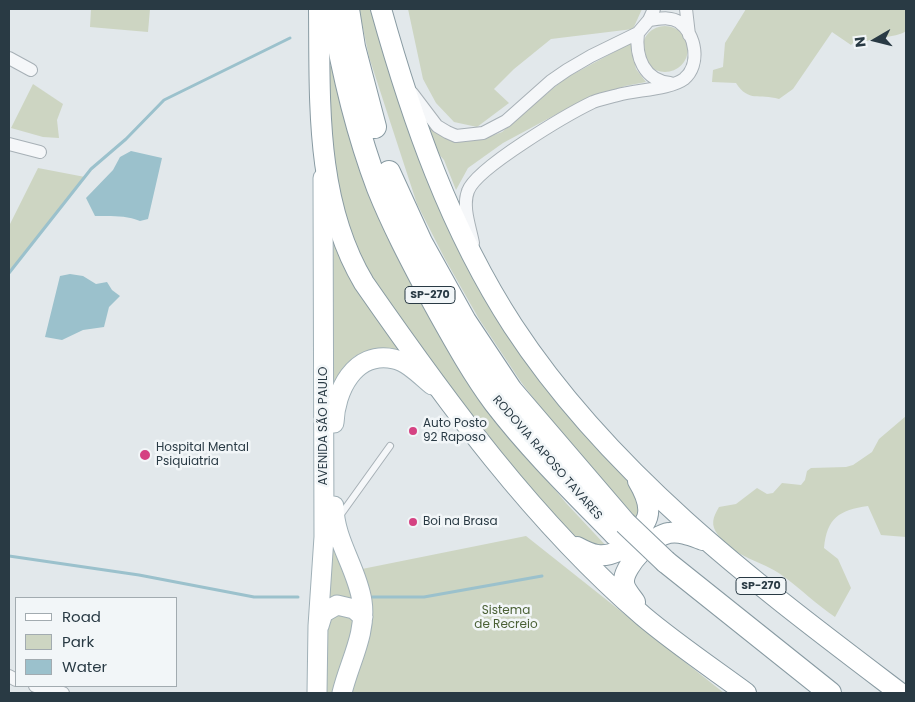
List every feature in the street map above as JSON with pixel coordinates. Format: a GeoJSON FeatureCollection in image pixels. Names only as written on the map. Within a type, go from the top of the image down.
{"type":"FeatureCollection","features":[{"type":"Feature","properties":{"kind":"highway"},"geometry":{"type":"LineString","coordinates":[[319,9],[323,160],[339,227],[350,259],[389,319],[509,478],[564,541],[643,616],[746,693]]}},
{"type":"Feature","properties":{"kind":"highway","name":"RODOVIA RAPOSO TAVARES"},"geometry":{"type":"LineString","coordinates":[[332,9],[339,54],[378,188],[406,251],[450,332],[495,402],[547,462],[661,567],[812,693]]}},
{"type":"Feature","properties":{"kind":"highway","name":"RODOVIA RAPOSO TAVARES"},"geometry":{"type":"LineString","coordinates":[[348,9],[371,115],[388,171],[421,242],[465,321],[511,390],[620,529]]}},
{"type":"Feature","properties":{"kind":"highway","name":"SP-270"},"geometry":{"type":"LineString","coordinates":[[381,9],[396,64],[430,163],[447,203],[476,260],[513,325],[551,379],[630,468],[709,543],[790,610],[900,693]]}},
{"type":"Feature","properties":{"kind":"highway"},"geometry":{"type":"LineString","coordinates":[[564,541],[600,557],[618,551],[647,523],[649,506],[645,493],[630,468]]}},
{"type":"Feature","properties":{"kind":"highway"},"geometry":{"type":"LineString","coordinates":[[643,616],[624,586],[625,573],[631,562],[657,537],[667,533],[678,532],[709,543]]}},
{"type":"Feature","properties":{"kind":"highway","name":"RODOVIA RAPOSO TAVARES"},"geometry":{"type":"LineString","coordinates":[[661,567],[830,693]]}},
{"type":"Feature","properties":{"kind":"main road","name":"AVENIDA SÃO PAULO"},"geometry":{"type":"LineString","coordinates":[[317,693],[318,626],[324,537],[323,160]]}},
{"type":"Feature","properties":{"kind":"main road","name":"AVENIDA SÃO PAULO"},"geometry":{"type":"LineString","coordinates":[[342,693],[353,661],[362,617],[362,600],[335,522],[333,465],[335,408],[341,388],[353,371],[371,360],[393,358],[413,368],[450,400]]}},
{"type":"Feature","properties":{"kind":"main road"},"geometry":{"type":"LineString","coordinates":[[318,626],[323,614],[337,606],[354,609],[362,617]]}},
{"type":"Feature","properties":{"kind":"street"},"geometry":{"type":"LineString","coordinates":[[476,260],[465,204],[472,182],[482,172],[571,114],[595,102],[676,83],[688,75],[695,53],[689,35],[686,9]]}},
{"type":"Feature","properties":{"kind":"street"},"geometry":{"type":"LineString","coordinates":[[676,83],[660,81],[643,66],[638,57],[636,45],[638,34],[652,14],[678,22],[689,35]]}},
{"type":"Feature","properties":{"kind":"street"},"geometry":{"type":"LineString","coordinates":[[396,64],[417,101],[437,126],[456,136],[469,136],[495,128],[567,70],[590,56],[638,34]]}},
{"type":"Feature","properties":{"kind":"street"},"geometry":{"type":"LineString","coordinates":[[9,58],[32,70]]}},
{"type":"Feature","properties":{"kind":"street"},"geometry":{"type":"LineString","coordinates":[[9,144],[40,152]]}},
{"type":"Feature","properties":{"kind":"street"},"geometry":{"type":"LineString","coordinates":[[39,687],[63,693]]}},
{"type":"Feature","properties":{"kind":"lane"},"geometry":{"type":"LineString","coordinates":[[335,522],[390,446]]}},
{"type":"Feature","properties":{"kind":"green space"},"geometry":{"type":"Polygon","coordinates":[[[91,9],[150,9],[148,32],[90,27],[91,9]]]}},
{"type":"Feature","properties":{"kind":"green space"},"geometry":{"type":"Polygon","coordinates":[[[359,9],[375,9],[474,272],[641,493],[639,521],[558,430],[521,382],[479,319],[445,259],[417,204],[369,57],[359,9]]]}},
{"type":"Feature","properties":{"kind":"green space"},"geometry":{"type":"Polygon","coordinates":[[[408,9],[642,9],[633,29],[551,39],[514,69],[494,89],[509,103],[477,127],[454,122],[436,103],[423,79],[408,9]]]}},
{"type":"Feature","properties":{"kind":"green space"},"geometry":{"type":"Polygon","coordinates":[[[746,9],[906,9],[906,31],[898,35],[867,41],[859,37],[851,45],[832,32],[793,89],[779,99],[755,96],[745,93],[736,83],[712,82],[713,70],[723,67],[725,43],[746,9]]]}},
{"type":"Feature","properties":{"kind":"green space"},"geometry":{"type":"Polygon","coordinates":[[[665,26],[678,30],[684,36],[688,49],[684,62],[678,68],[665,72],[652,68],[646,62],[642,49],[646,36],[652,30],[665,26]]]}},
{"type":"Feature","properties":{"kind":"green space"},"geometry":{"type":"Polygon","coordinates":[[[631,43],[636,69],[646,82],[625,86],[581,101],[503,143],[468,168],[456,190],[444,160],[426,140],[421,116],[445,137],[462,142],[483,139],[502,132],[564,79],[631,43]]]}},
{"type":"Feature","properties":{"kind":"green space"},"geometry":{"type":"Polygon","coordinates":[[[329,65],[333,68],[513,439],[566,503],[609,549],[578,540],[557,521],[451,391],[360,264],[347,233],[329,137],[329,65]]]}},
{"type":"Feature","properties":{"kind":"green space"},"geometry":{"type":"Polygon","coordinates":[[[33,84],[63,104],[57,120],[59,138],[43,137],[11,128],[33,84]]]}},
{"type":"Feature","properties":{"kind":"green space"},"geometry":{"type":"Polygon","coordinates":[[[38,168],[85,177],[9,273],[9,226],[38,168]]]}},
{"type":"Feature","properties":{"kind":"green space"},"geometry":{"type":"Polygon","coordinates":[[[334,234],[400,351],[369,351],[355,356],[344,367],[334,382],[329,402],[328,487],[357,600],[339,598],[322,605],[334,234]]]}},
{"type":"Feature","properties":{"kind":"green space"},"geometry":{"type":"Polygon","coordinates":[[[906,416],[906,537],[881,535],[868,506],[849,510],[836,517],[828,529],[824,548],[838,559],[851,588],[835,617],[783,576],[732,549],[724,542],[714,528],[713,521],[719,507],[736,504],[757,488],[767,494],[773,493],[782,483],[801,485],[805,480],[807,471],[811,468],[853,465],[872,452],[879,439],[906,416]]]}},
{"type":"Feature","properties":{"kind":"green space","name":"Sistema de Recreio"},"geometry":{"type":"Polygon","coordinates":[[[526,536],[724,693],[348,693],[362,569],[526,536]]]}},
{"type":"Feature","properties":{"kind":"green space"},"geometry":{"type":"Polygon","coordinates":[[[336,610],[353,619],[354,628],[334,693],[325,693],[328,619],[336,610]]]}},
{"type":"Feature","properties":{"kind":"water"},"geometry":{"type":"Polygon","coordinates":[[[131,151],[162,158],[148,219],[140,221],[123,217],[95,216],[86,198],[113,170],[120,157],[131,151]]]}},
{"type":"Feature","properties":{"kind":"water"},"geometry":{"type":"Polygon","coordinates":[[[70,274],[83,276],[96,284],[107,282],[112,290],[120,296],[109,307],[104,327],[83,330],[62,340],[45,337],[60,276],[70,274]]]}},
{"type":"Feature","properties":{"kind":"waterway"},"geometry":{"type":"LineString","coordinates":[[9,273],[91,169],[126,139],[164,100],[290,38]]}},
{"type":"Feature","properties":{"kind":"waterway"},"geometry":{"type":"LineString","coordinates":[[9,556],[139,575],[254,597],[298,597]]}},
{"type":"Feature","properties":{"kind":"waterway"},"geometry":{"type":"LineString","coordinates":[[372,597],[424,597],[542,576]]}},
{"type":"Feature","properties":{"kind":"place","name":"Auto Posto 92 Raposo"},"geometry":{"type":"Point","coordinates":[413,431]}},
{"type":"Feature","properties":{"kind":"place","name":"Hospital Mental Psiquiatria"},"geometry":{"type":"Point","coordinates":[145,455]}},
{"type":"Feature","properties":{"kind":"place","name":"Boi na Brasa"},"geometry":{"type":"Point","coordinates":[413,522]}}]}
